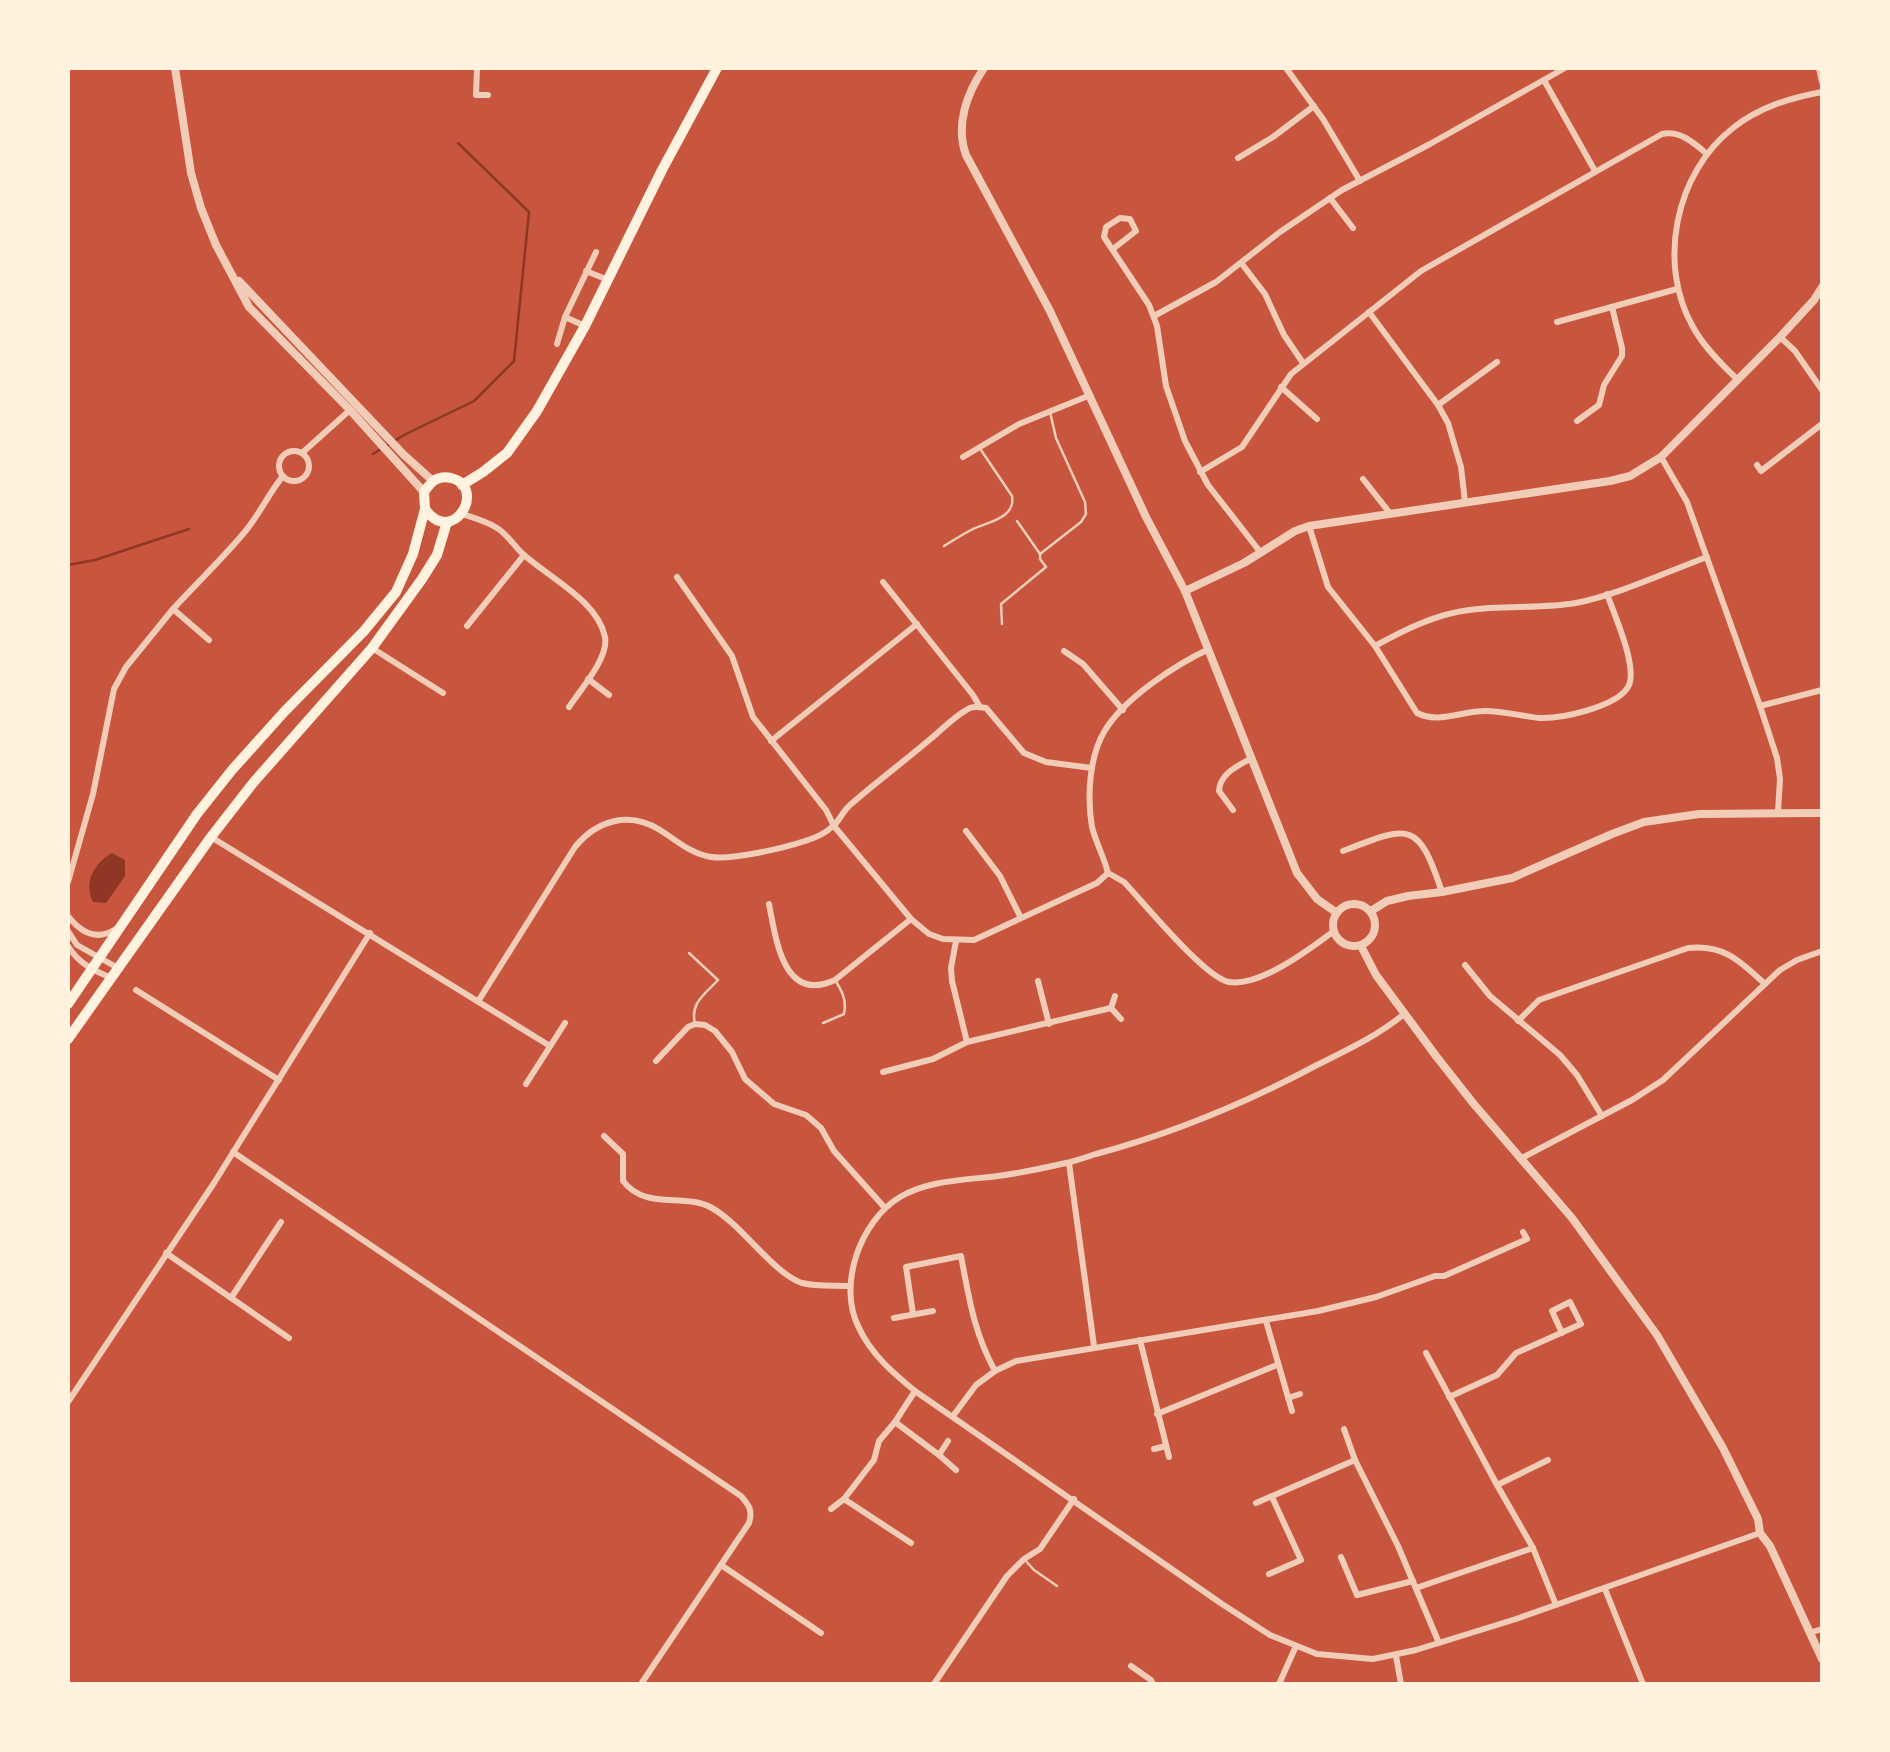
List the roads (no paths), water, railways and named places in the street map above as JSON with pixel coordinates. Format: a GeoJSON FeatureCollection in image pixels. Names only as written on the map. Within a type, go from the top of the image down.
{"type":"FeatureCollection","features":[{"type":"Feature","properties":{"kind":"main road"},"geometry":{"type":"LineString","coordinates":[[462,485],[507,453],[537,411],[586,326],[662,170],[717,68]]}},
{"type":"Feature","properties":{"kind":"main road"},"geometry":{"type":"LineString","coordinates":[[68,1004],[197,814],[232,769],[364,631],[396,592],[413,555],[425,509],[424,492],[433,481],[443,477],[456,479],[468,498],[462,514],[447,522],[438,521],[425,509]]}},
{"type":"Feature","properties":{"kind":"main road"},"geometry":{"type":"LineString","coordinates":[[68,1039],[211,837],[253,783],[372,648],[437,555],[447,522]]}},
{"type":"Feature","properties":{"kind":"street"},"geometry":{"type":"LineString","coordinates":[[175,68],[191,173],[201,208],[249,307],[350,410],[401,458],[433,481]]}},
{"type":"Feature","properties":{"kind":"street"},"geometry":{"type":"LineString","coordinates":[[477,68],[476,95],[488,95]]}},
{"type":"Feature","properties":{"kind":"street"},"geometry":{"type":"LineString","coordinates":[[984,68],[973,84],[964,108],[962,129],[966,155],[1050,311],[1146,517],[1185,591],[1297,873],[1317,899],[1337,913]]}},
{"type":"Feature","properties":{"kind":"street"},"geometry":{"type":"LineString","coordinates":[[1286,68],[1314,106],[1360,181]]}},
{"type":"Feature","properties":{"kind":"street"},"geometry":{"type":"LineString","coordinates":[[1154,316],[1216,282],[1280,232],[1330,198],[1545,82],[1565,68]]}},
{"type":"Feature","properties":{"kind":"street"},"geometry":{"type":"LineString","coordinates":[[1819,68],[1822,82]]}},
{"type":"Feature","properties":{"kind":"street"},"geometry":{"type":"LineString","coordinates":[[1545,82],[1595,171]]}},
{"type":"Feature","properties":{"kind":"street"},"geometry":{"type":"LineString","coordinates":[[1738,380],[1706,346],[1693,327],[1677,289],[1674,246],[1685,196],[1707,154],[1732,128],[1777,103],[1822,92]]}},
{"type":"Feature","properties":{"kind":"street"},"geometry":{"type":"LineString","coordinates":[[1238,158],[1273,137],[1314,106]]}},
{"type":"Feature","properties":{"kind":"street"},"geometry":{"type":"LineString","coordinates":[[1200,472],[1242,447],[1281,387],[1304,363],[1421,271],[1652,138],[1671,132],[1680,135],[1707,154]]}},
{"type":"Feature","properties":{"kind":"street"},"geometry":{"type":"LineString","coordinates":[[1330,198],[1353,228]]}},
{"type":"Feature","properties":{"kind":"street"},"geometry":{"type":"LineString","coordinates":[[1113,249],[1136,231],[1129,219],[1120,218],[1106,227],[1103,231],[1104,237],[1154,316],[1169,397],[1200,472],[1261,554]]}},
{"type":"Feature","properties":{"kind":"street"},"geometry":{"type":"LineString","coordinates":[[557,344],[565,317],[596,252]]}},
{"type":"Feature","properties":{"kind":"street"},"geometry":{"type":"LineString","coordinates":[[1242,264],[1272,305],[1284,335],[1304,363]]}},
{"type":"Feature","properties":{"kind":"street"},"geometry":{"type":"LineString","coordinates":[[586,271],[608,280]]}},
{"type":"Feature","properties":{"kind":"street"},"geometry":{"type":"LineString","coordinates":[[232,274],[401,458],[412,480],[424,492]]}},
{"type":"Feature","properties":{"kind":"street"},"geometry":{"type":"LineString","coordinates":[[1185,591],[1261,554],[1296,531],[1309,526],[1630,476],[1661,457],[1780,337],[1814,300],[1822,287]]}},
{"type":"Feature","properties":{"kind":"street"},"geometry":{"type":"LineString","coordinates":[[1557,322],[1677,289]]}},
{"type":"Feature","properties":{"kind":"street"},"geometry":{"type":"LineString","coordinates":[[1577,421],[1599,405],[1604,386],[1622,356],[1612,307]]}},
{"type":"Feature","properties":{"kind":"street"},"geometry":{"type":"LineString","coordinates":[[1369,312],[1438,405],[1455,440],[1465,502]]}},
{"type":"Feature","properties":{"kind":"street"},"geometry":{"type":"LineString","coordinates":[[565,317],[586,326]]}},
{"type":"Feature","properties":{"kind":"street"},"geometry":{"type":"LineString","coordinates":[[1780,337],[1795,351],[1822,390]]}},
{"type":"Feature","properties":{"kind":"street"},"geometry":{"type":"LineString","coordinates":[[1438,405],[1497,362]]}},
{"type":"Feature","properties":{"kind":"street"},"geometry":{"type":"LineString","coordinates":[[1281,387],[1317,419]]}},
{"type":"Feature","properties":{"kind":"street"},"geometry":{"type":"LineString","coordinates":[[963,457],[1019,424],[1088,396]]}},
{"type":"Feature","properties":{"kind":"street"},"geometry":{"type":"LineString","coordinates":[[302,453],[350,410]]}},
{"type":"Feature","properties":{"kind":"street"},"geometry":{"type":"LineString","coordinates":[[1757,465],[1761,471],[1822,424]]}},
{"type":"Feature","properties":{"kind":"street"},"geometry":{"type":"LineString","coordinates":[[294,451],[302,453],[309,461],[305,477],[296,481],[283,476],[279,467],[284,454],[294,451]]}},
{"type":"Feature","properties":{"kind":"street"},"geometry":{"type":"LineString","coordinates":[[1661,457],[1687,502],[1760,706],[1777,758],[1780,779],[1778,812]]}},
{"type":"Feature","properties":{"kind":"street"},"geometry":{"type":"LineString","coordinates":[[68,882],[93,794],[118,678],[173,609],[243,534],[258,515],[267,495],[283,476]]}},
{"type":"Feature","properties":{"kind":"street"},"geometry":{"type":"LineString","coordinates":[[1363,479],[1389,512]]}},
{"type":"Feature","properties":{"kind":"street"},"geometry":{"type":"LineString","coordinates":[[462,514],[500,529],[524,555],[587,606],[598,622],[605,638],[604,651],[569,707]]}},
{"type":"Feature","properties":{"kind":"street"},"geometry":{"type":"LineString","coordinates":[[1309,526],[1328,587],[1375,646],[1407,700],[1417,713],[1426,718],[1486,711],[1540,718],[1579,712],[1620,695],[1628,686],[1631,676],[1629,661],[1607,594]]}},
{"type":"Feature","properties":{"kind":"street"},"geometry":{"type":"LineString","coordinates":[[467,626],[524,555]]}},
{"type":"Feature","properties":{"kind":"street"},"geometry":{"type":"LineString","coordinates":[[1375,646],[1407,629],[1466,610],[1554,606],[1607,594],[1707,557]]}},
{"type":"Feature","properties":{"kind":"street"},"geometry":{"type":"LineString","coordinates":[[677,577],[732,656],[749,708],[771,741],[826,810],[834,826],[911,919],[929,934],[956,941],[974,940],[1097,883],[1108,873]]}},
{"type":"Feature","properties":{"kind":"street"},"geometry":{"type":"LineString","coordinates":[[883,582],[980,707]]}},
{"type":"Feature","properties":{"kind":"street"},"geometry":{"type":"LineString","coordinates":[[173,609],[209,640]]}},
{"type":"Feature","properties":{"kind":"street"},"geometry":{"type":"LineString","coordinates":[[771,741],[917,624]]}},
{"type":"Feature","properties":{"kind":"street"},"geometry":{"type":"LineString","coordinates":[[372,648],[443,693]]}},
{"type":"Feature","properties":{"kind":"street"},"geometry":{"type":"LineString","coordinates":[[1209,649],[1169,670],[1123,710],[1104,732],[1092,768],[1089,796],[1092,824],[1108,873],[1125,882],[1204,967],[1227,982],[1255,979],[1334,931]]}},
{"type":"Feature","properties":{"kind":"street"},"geometry":{"type":"LineString","coordinates":[[1064,651],[1083,664],[1123,710]]}},
{"type":"Feature","properties":{"kind":"street"},"geometry":{"type":"LineString","coordinates":[[588,679],[609,695]]}},
{"type":"Feature","properties":{"kind":"street"},"geometry":{"type":"LineString","coordinates":[[1760,706],[1822,690]]}},
{"type":"Feature","properties":{"kind":"street"},"geometry":{"type":"LineString","coordinates":[[479,1000],[575,847],[586,834],[599,825],[614,820],[644,822],[696,852],[711,857],[725,857],[804,842],[834,826],[848,807],[970,708],[986,708],[1024,753],[1046,762],[1092,768]]}},
{"type":"Feature","properties":{"kind":"street"},"geometry":{"type":"LineString","coordinates":[[1233,810],[1219,791],[1219,783],[1224,776],[1252,758]]}},
{"type":"Feature","properties":{"kind":"street"},"geometry":{"type":"LineString","coordinates":[[1371,911],[1387,901],[1408,896],[1512,878],[1644,822],[1699,814],[1822,813]]}},
{"type":"Feature","properties":{"kind":"street"},"geometry":{"type":"LineString","coordinates":[[966,831],[1000,876],[1021,918]]}},
{"type":"Feature","properties":{"kind":"street"},"geometry":{"type":"LineString","coordinates":[[1343,851],[1387,834],[1409,834],[1418,838],[1425,848],[1441,892]]}},
{"type":"Feature","properties":{"kind":"street"},"geometry":{"type":"LineString","coordinates":[[211,837],[551,1046]]}},
{"type":"Feature","properties":{"kind":"street"},"geometry":{"type":"LineString","coordinates":[[769,904],[779,951],[791,974],[801,982],[813,986],[835,980],[911,919]]}},
{"type":"Feature","properties":{"kind":"street"},"geometry":{"type":"LineString","coordinates":[[1360,905],[1371,911],[1375,930],[1370,940],[1361,946],[1341,942],[1334,931],[1333,922],[1337,913],[1346,906],[1360,905]]}},
{"type":"Feature","properties":{"kind":"street"},"geometry":{"type":"LineString","coordinates":[[68,916],[77,928],[91,936],[110,933],[121,926]]}},
{"type":"Feature","properties":{"kind":"street"},"geometry":{"type":"LineString","coordinates":[[68,931],[77,945],[118,968]]}},
{"type":"Feature","properties":{"kind":"street"},"geometry":{"type":"LineString","coordinates":[[68,1402],[233,1152],[370,933]]}},
{"type":"Feature","properties":{"kind":"street"},"geometry":{"type":"LineString","coordinates":[[956,941],[951,968],[952,981],[967,1042]]}},
{"type":"Feature","properties":{"kind":"street"},"geometry":{"type":"LineString","coordinates":[[68,946],[74,955],[92,970],[112,978]]}},
{"type":"Feature","properties":{"kind":"street"},"geometry":{"type":"LineString","coordinates":[[1361,946],[1376,975],[1404,1014],[1473,1103],[1579,1227],[1657,1335],[1723,1448],[1758,1519],[1760,1533],[1770,1546],[1822,1659]]}},
{"type":"Feature","properties":{"kind":"street"},"geometry":{"type":"LineString","coordinates":[[1518,1021],[1539,1000],[1688,947],[1719,949],[1740,962],[1765,984]]}},
{"type":"Feature","properties":{"kind":"street"},"geometry":{"type":"LineString","coordinates":[[1520,1159],[1632,1100],[1663,1080],[1780,970],[1822,951]]}},
{"type":"Feature","properties":{"kind":"street"},"geometry":{"type":"LineString","coordinates":[[1465,965],[1490,996],[1560,1055],[1602,1116]]}},
{"type":"Feature","properties":{"kind":"street"},"geometry":{"type":"LineString","coordinates":[[1038,981],[1049,1024]]}},
{"type":"Feature","properties":{"kind":"street"},"geometry":{"type":"LineString","coordinates":[[136,990],[279,1080]]}},
{"type":"Feature","properties":{"kind":"street"},"geometry":{"type":"LineString","coordinates":[[1111,1008],[1115,996]]}},
{"type":"Feature","properties":{"kind":"street"},"geometry":{"type":"LineString","coordinates":[[883,1072],[933,1059],[967,1042],[1111,1008]]}},
{"type":"Feature","properties":{"kind":"street"},"geometry":{"type":"LineString","coordinates":[[1111,1008],[1121,1019]]}},
{"type":"Feature","properties":{"kind":"street"},"geometry":{"type":"LineString","coordinates":[[1404,1014],[1390,1026],[1358,1044],[1245,1102],[1175,1130],[1069,1163],[925,1187],[901,1196],[885,1208],[870,1227],[853,1266],[850,1286],[857,1325],[865,1340],[881,1360],[915,1391],[1222,1604],[1270,1635],[1317,1654],[1373,1659],[1396,1656],[1605,1589],[1760,1533]]}},
{"type":"Feature","properties":{"kind":"street"},"geometry":{"type":"LineString","coordinates":[[526,1084],[565,1023]]}},
{"type":"Feature","properties":{"kind":"street"},"geometry":{"type":"LineString","coordinates":[[656,1061],[688,1027],[695,1024],[705,1025],[715,1031],[725,1041],[745,1079],[774,1104],[806,1115],[821,1128],[834,1151],[885,1208]]}},
{"type":"Feature","properties":{"kind":"street"},"geometry":{"type":"LineString","coordinates":[[604,1136],[623,1154],[623,1181],[637,1194],[648,1199],[709,1206],[723,1214],[790,1277],[803,1283],[850,1286]]}},
{"type":"Feature","properties":{"kind":"street"},"geometry":{"type":"LineString","coordinates":[[233,1152],[741,1496],[748,1504],[752,1514],[749,1523],[641,1684]]}},
{"type":"Feature","properties":{"kind":"street"},"geometry":{"type":"LineString","coordinates":[[1069,1163],[1094,1346]]}},
{"type":"Feature","properties":{"kind":"street"},"geometry":{"type":"LineString","coordinates":[[231,1298],[281,1222]]}},
{"type":"Feature","properties":{"kind":"street"},"geometry":{"type":"LineString","coordinates":[[953,1416],[976,1385],[995,1371],[1016,1361],[1094,1346],[1266,1321],[1376,1297],[1435,1276],[1444,1276],[1527,1239],[1523,1232]]}},
{"type":"Feature","properties":{"kind":"street"},"geometry":{"type":"LineString","coordinates":[[166,1254],[289,1338]]}},
{"type":"Feature","properties":{"kind":"street"},"geometry":{"type":"LineString","coordinates":[[913,1314],[906,1267],[961,1256],[972,1320],[995,1371]]}},
{"type":"Feature","properties":{"kind":"street"},"geometry":{"type":"LineString","coordinates":[[1449,1397],[1497,1374],[1516,1353],[1562,1333],[1581,1324],[1570,1302],[1552,1311],[1562,1333]]}},
{"type":"Feature","properties":{"kind":"street"},"geometry":{"type":"LineString","coordinates":[[894,1318],[933,1311]]}},
{"type":"Feature","properties":{"kind":"street"},"geometry":{"type":"LineString","coordinates":[[1266,1321],[1292,1411]]}},
{"type":"Feature","properties":{"kind":"street"},"geometry":{"type":"LineString","coordinates":[[1140,1340],[1169,1457]]}},
{"type":"Feature","properties":{"kind":"street"},"geometry":{"type":"LineString","coordinates":[[1426,1353],[1533,1548],[1556,1605]]}},
{"type":"Feature","properties":{"kind":"street"},"geometry":{"type":"LineString","coordinates":[[1157,1414],[1277,1365]]}},
{"type":"Feature","properties":{"kind":"street"},"geometry":{"type":"LineString","coordinates":[[831,1509],[844,1499],[874,1460],[880,1441],[915,1391]]}},
{"type":"Feature","properties":{"kind":"street"},"geometry":{"type":"LineString","coordinates":[[1288,1398],[1300,1394]]}},
{"type":"Feature","properties":{"kind":"street"},"geometry":{"type":"LineString","coordinates":[[895,1422],[956,1470]]}},
{"type":"Feature","properties":{"kind":"street"},"geometry":{"type":"LineString","coordinates":[[1343,1429],[1355,1460],[1398,1546],[1439,1643]]}},
{"type":"Feature","properties":{"kind":"street"},"geometry":{"type":"LineString","coordinates":[[939,1455],[948,1441]]}},
{"type":"Feature","properties":{"kind":"street"},"geometry":{"type":"LineString","coordinates":[[1154,1449],[1166,1446]]}},
{"type":"Feature","properties":{"kind":"street"},"geometry":{"type":"LineString","coordinates":[[1256,1503],[1355,1460]]}},
{"type":"Feature","properties":{"kind":"street"},"geometry":{"type":"LineString","coordinates":[[1497,1485],[1548,1460]]}},
{"type":"Feature","properties":{"kind":"street"},"geometry":{"type":"LineString","coordinates":[[1269,1574],[1301,1560],[1272,1497]]}},
{"type":"Feature","properties":{"kind":"street"},"geometry":{"type":"LineString","coordinates":[[844,1499],[911,1543]]}},
{"type":"Feature","properties":{"kind":"street"},"geometry":{"type":"LineString","coordinates":[[934,1684],[1007,1576],[1024,1559],[1040,1549],[1074,1499]]}},
{"type":"Feature","properties":{"kind":"street"},"geometry":{"type":"LineString","coordinates":[[1341,1558],[1357,1595],[1415,1584],[1533,1548]]}},
{"type":"Feature","properties":{"kind":"street"},"geometry":{"type":"LineString","coordinates":[[721,1564],[821,1633]]}},
{"type":"Feature","properties":{"kind":"street"},"geometry":{"type":"LineString","coordinates":[[1605,1589],[1643,1684]]}},
{"type":"Feature","properties":{"kind":"street"},"geometry":{"type":"LineString","coordinates":[[1810,1633],[1822,1629]]}},
{"type":"Feature","properties":{"kind":"street"},"geometry":{"type":"LineString","coordinates":[[1279,1684],[1296,1646]]}},
{"type":"Feature","properties":{"kind":"street"},"geometry":{"type":"LineString","coordinates":[[1396,1656],[1401,1684]]}},
{"type":"Feature","properties":{"kind":"street"},"geometry":{"type":"LineString","coordinates":[[1130,1666],[1153,1684]]}},
{"type":"Feature","properties":{"kind":"lane"},"geometry":{"type":"LineString","coordinates":[[1040,554],[1081,522],[1086,513],[1085,502],[1056,438],[1050,412]]}},
{"type":"Feature","properties":{"kind":"lane"},"geometry":{"type":"LineString","coordinates":[[944,546],[977,527],[987,525],[1010,510],[1013,504],[1012,496],[979,447]]}},
{"type":"Feature","properties":{"kind":"lane"},"geometry":{"type":"LineString","coordinates":[[1002,624],[1001,604],[1046,567],[1017,522]]}},
{"type":"Feature","properties":{"kind":"lane"},"geometry":{"type":"LineString","coordinates":[[689,953],[718,980],[694,1006],[692,1014],[695,1024]]}},
{"type":"Feature","properties":{"kind":"lane"},"geometry":{"type":"LineString","coordinates":[[823,1023],[844,1014],[846,1005],[843,992],[835,980]]}},
{"type":"Feature","properties":{"kind":"lane"},"geometry":{"type":"LineString","coordinates":[[1024,1559],[1034,1570],[1057,1586]]}},
{"type":"Feature","properties":{"kind":"waterway"},"geometry":{"type":"LineString","coordinates":[[373,454],[404,435],[474,401],[514,361],[529,212],[458,143]]}},
{"type":"Feature","properties":{"kind":"waterway"},"geometry":{"type":"LineString","coordinates":[[68,565],[95,560],[189,529]]}}]}
